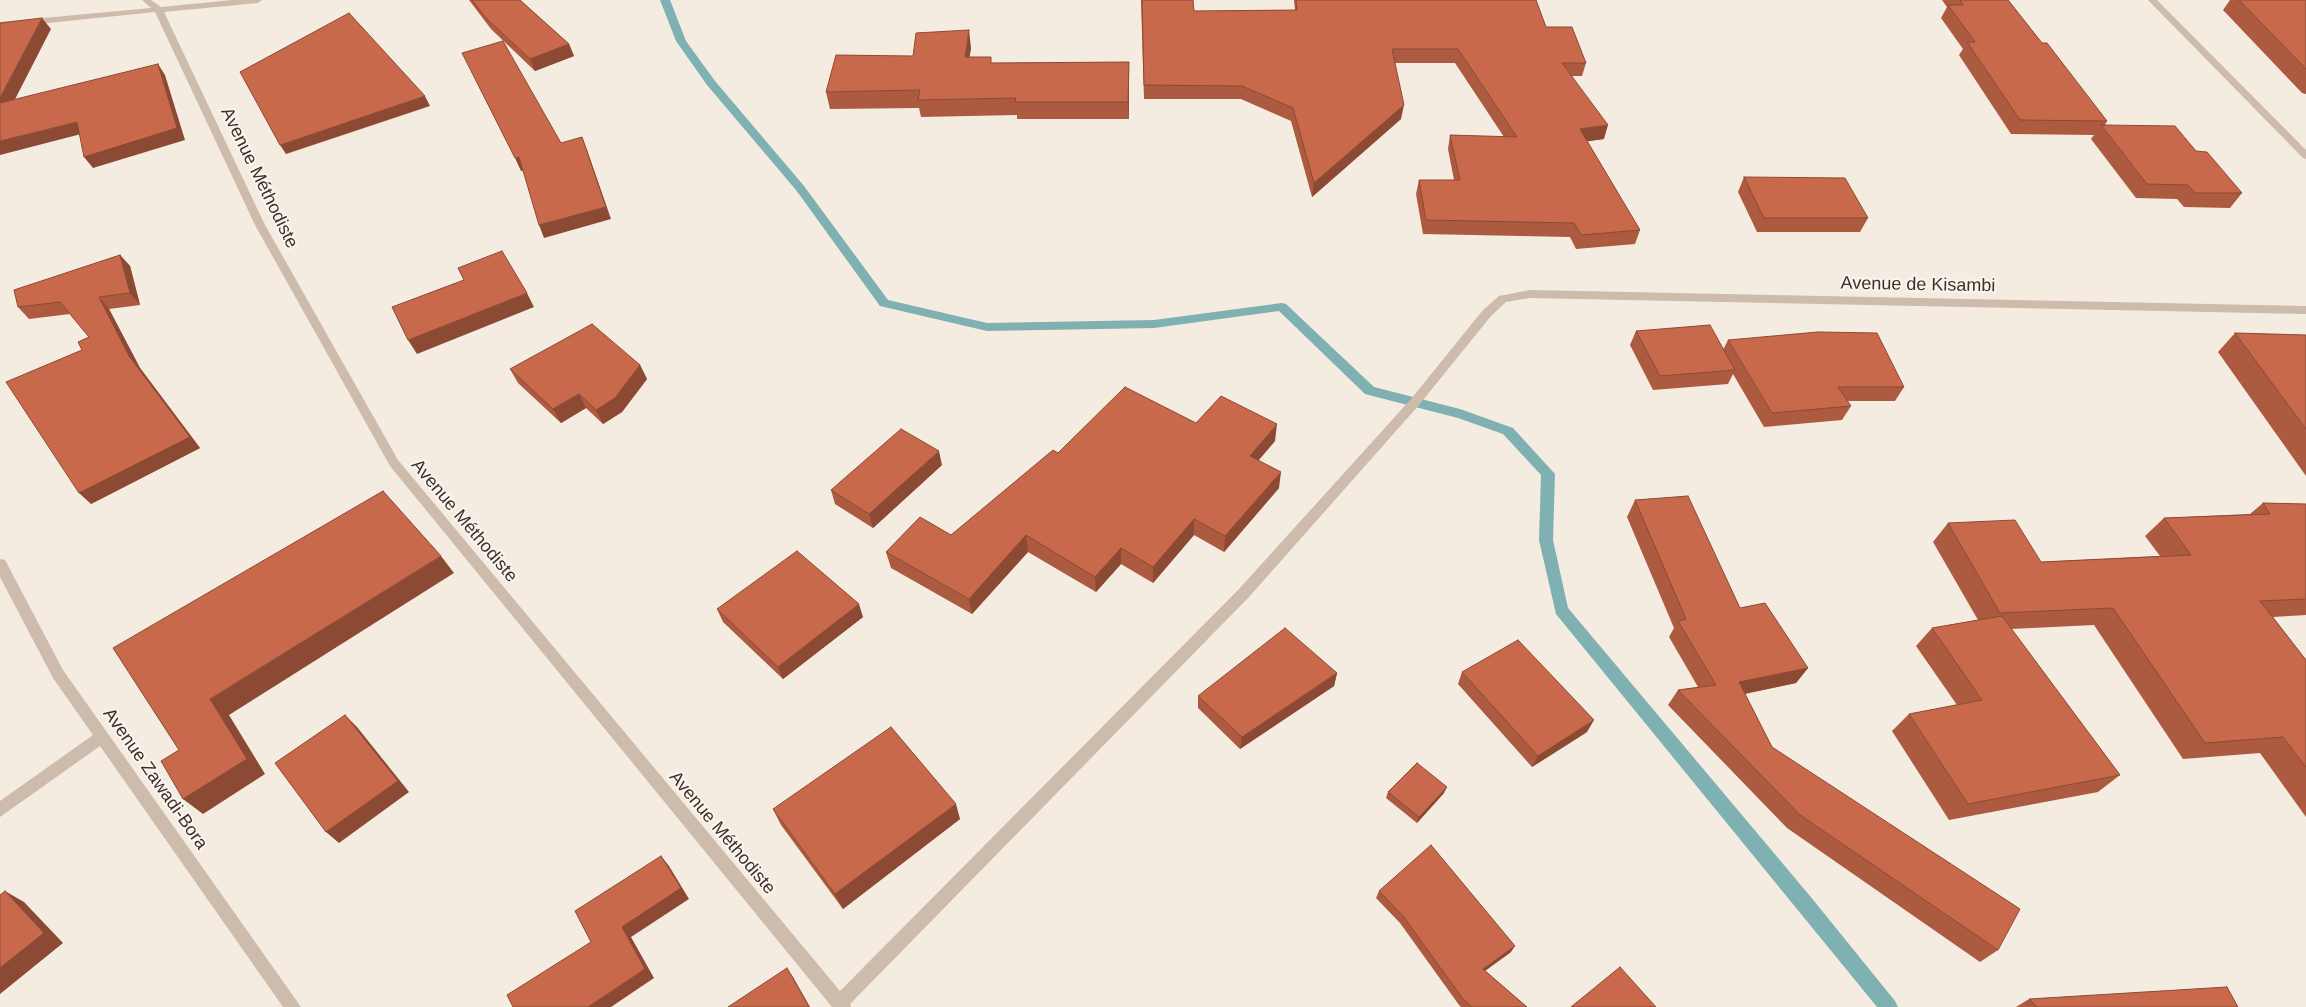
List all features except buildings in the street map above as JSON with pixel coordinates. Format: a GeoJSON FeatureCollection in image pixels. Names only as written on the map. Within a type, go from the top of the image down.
{"type":"FeatureCollection","features":[{"type":"Feature","properties":{"kind":"street","name":"Avenue Méthodiste"},"geometry":{"type":"LineString","coordinates":[[146,0],[158,9],[260,225],[394,463],[841,1005]]}},
{"type":"Feature","properties":{"kind":"street"},"geometry":{"type":"LineString","coordinates":[[0,24],[258,0]]}},
{"type":"Feature","properties":{"kind":"street"},"geometry":{"type":"LineString","coordinates":[[2152,0],[2306,156]]}},
{"type":"Feature","properties":{"kind":"street","name":"Avenue de Kisambi"},"geometry":{"type":"LineString","coordinates":[[841,1005],[1244,594],[1415,402],[1494,306],[1504,299],[1530,294],[2306,310]]}},
{"type":"Feature","properties":{"kind":"street","name":"Avenue Zawadi-Bora"},"geometry":{"type":"LineString","coordinates":[[0,564],[58,674],[293,1007]]}},
{"type":"Feature","properties":{"kind":"street"},"geometry":{"type":"LineString","coordinates":[[0,810],[102,736]]}},
{"type":"Feature","properties":{"kind":"waterway"},"geometry":{"type":"LineString","coordinates":[[665,0],[681,41],[711,83],[800,188],[884,303],[987,327],[1154,324],[1282,307],[1370,391],[1460,414],[1508,431],[1548,474],[1546,540],[1561,610],[1889,1007]]}}]}
